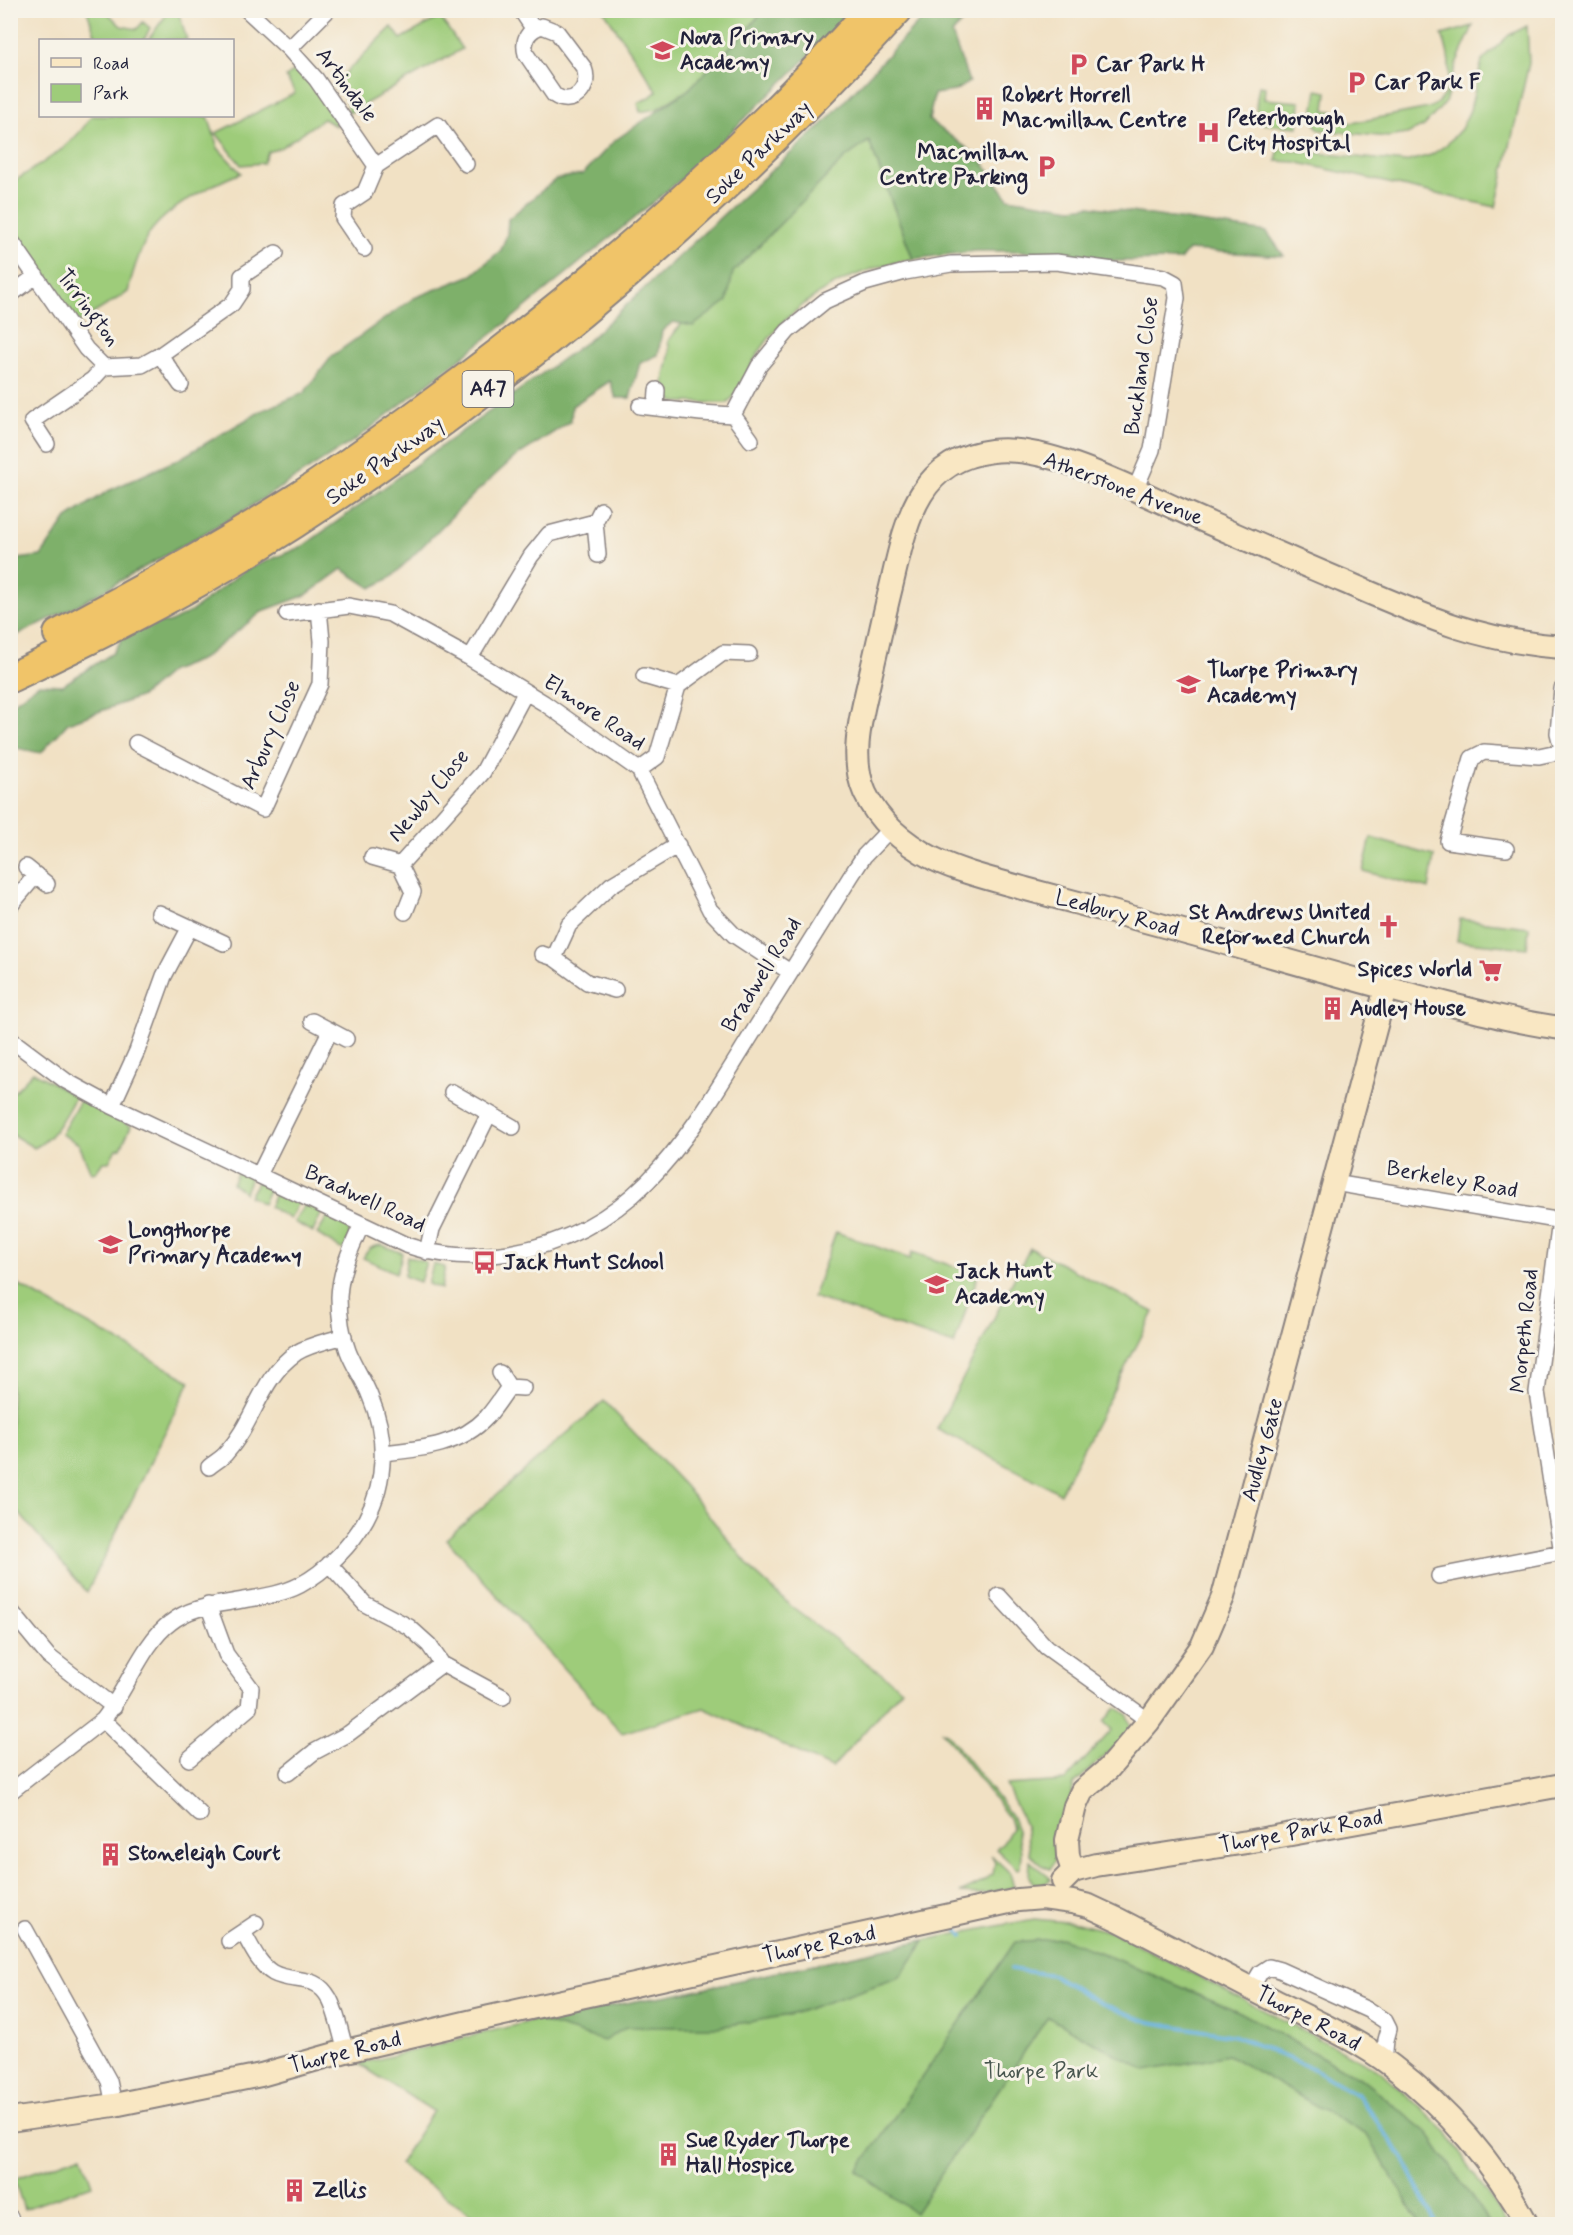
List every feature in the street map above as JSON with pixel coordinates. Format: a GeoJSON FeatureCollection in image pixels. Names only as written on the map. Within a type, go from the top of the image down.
{"type":"FeatureCollection","features":[{"type":"Feature","properties":{"kind":"highway","name":"Soke Parkway"},"geometry":{"type":"LineString","coordinates":[[10,656],[140,590],[298,497],[490,361],[609,264],[721,163],[801,84],[870,10]]}},
{"type":"Feature","properties":{"kind":"highway","name":"Soke Parkway"},"geometry":{"type":"LineString","coordinates":[[10,678],[147,610],[228,565],[318,509],[499,380],[623,278],[704,206],[780,134],[898,10]]}},
{"type":"Feature","properties":{"kind":"street","name":"Artindale"},"geometry":{"type":"LineString","coordinates":[[247,10],[289,49],[316,79],[376,166]]}},
{"type":"Feature","properties":{"kind":"street"},"geometry":{"type":"LineString","coordinates":[[289,49],[328,10]]}},
{"type":"Feature","properties":{"kind":"street"},"geometry":{"type":"LineString","coordinates":[[521,10],[533,28]]}},
{"type":"Feature","properties":{"kind":"street"},"geometry":{"type":"LineString","coordinates":[[542,26],[557,32],[584,68],[586,83],[576,97],[568,100],[554,95],[526,54],[525,41],[533,28],[542,26]]}},
{"type":"Feature","properties":{"kind":"street"},"geometry":{"type":"LineString","coordinates":[[364,249],[343,218],[344,206],[365,192],[376,166],[438,125],[466,164]]}},
{"type":"Feature","properties":{"kind":"street","name":"Tirrington"},"geometry":{"type":"LineString","coordinates":[[10,238],[86,349],[104,367]]}},
{"type":"Feature","properties":{"kind":"street","name":"Tirrington"},"geometry":{"type":"LineString","coordinates":[[47,444],[32,422],[92,380],[104,367],[142,365],[160,355],[232,304],[242,289],[242,276],[276,253]]}},
{"type":"Feature","properties":{"kind":"street","name":"Buckland Close"},"geometry":{"type":"LineString","coordinates":[[733,415],[759,366],[788,331],[825,301],[865,283],[905,272],[951,264],[1021,262],[1056,262],[1164,277],[1175,283],[1177,298],[1152,450],[1135,490]]}},
{"type":"Feature","properties":{"kind":"street","name":"Tirrington"},"geometry":{"type":"LineString","coordinates":[[10,295],[36,276]]}},
{"type":"Feature","properties":{"kind":"street"},"geometry":{"type":"LineString","coordinates":[[160,355],[182,386]]}},
{"type":"Feature","properties":{"kind":"street"},"geometry":{"type":"LineString","coordinates":[[657,390],[648,407],[702,414],[733,415],[751,440]]}},
{"type":"Feature","properties":{"kind":"street","name":"Atherstone Avenue"},"geometry":{"type":"LineString","coordinates":[[890,829],[873,807],[862,783],[857,750],[859,730],[901,546],[915,506],[927,485],[945,466],[970,455],[996,450],[1045,456],[1135,490],[1440,622],[1502,640],[1563,647]]}},
{"type":"Feature","properties":{"kind":"street"},"geometry":{"type":"LineString","coordinates":[[470,658],[531,556],[549,534],[598,516],[598,555]]}},
{"type":"Feature","properties":{"kind":"street","name":"Elmore Road"},"geometry":{"type":"LineString","coordinates":[[287,614],[349,606],[390,614],[470,658],[544,703],[639,770],[711,910],[734,935],[790,972]]}},
{"type":"Feature","properties":{"kind":"street","name":"Arbury Close"},"geometry":{"type":"LineString","coordinates":[[136,743],[263,809],[320,684],[319,609]]}},
{"type":"Feature","properties":{"kind":"street"},"geometry":{"type":"LineString","coordinates":[[639,770],[657,757],[678,686],[723,653],[749,654]]}},
{"type":"Feature","properties":{"kind":"street"},"geometry":{"type":"LineString","coordinates":[[644,676],[678,686]]}},
{"type":"Feature","properties":{"kind":"street"},"geometry":{"type":"LineString","coordinates":[[1506,849],[1448,842],[1472,758],[1484,752],[1539,756],[1563,750],[1558,733],[1563,688]]}},
{"type":"Feature","properties":{"kind":"street","name":"Newby Close"},"geometry":{"type":"LineString","coordinates":[[400,865],[483,772],[525,693]]}},
{"type":"Feature","properties":{"kind":"street","name":"Bradwell Road"},"geometry":{"type":"LineString","coordinates":[[10,1039],[66,1081],[112,1106],[406,1245],[427,1252],[460,1257],[491,1256],[532,1249],[586,1230],[621,1207],[647,1183],[696,1124],[864,856],[890,829]]}},
{"type":"Feature","properties":{"kind":"street","name":"Ledbury Road"},"geometry":{"type":"LineString","coordinates":[[890,829],[932,857],[972,873],[1386,988],[1492,1015],[1563,1028]]}},
{"type":"Feature","properties":{"kind":"street"},"geometry":{"type":"LineString","coordinates":[[615,990],[587,982],[548,956],[569,925],[611,885],[678,845]]}},
{"type":"Feature","properties":{"kind":"street","name":"Newby Close"},"geometry":{"type":"LineString","coordinates":[[372,857],[400,865],[413,892],[405,912]]}},
{"type":"Feature","properties":{"kind":"street"},"geometry":{"type":"LineString","coordinates":[[10,906],[36,875]]}},
{"type":"Feature","properties":{"kind":"street"},"geometry":{"type":"LineString","coordinates":[[159,913],[224,943]]}},
{"type":"Feature","properties":{"kind":"street"},"geometry":{"type":"LineString","coordinates":[[112,1106],[137,1051],[164,976],[190,927]]}},
{"type":"Feature","properties":{"kind":"street","name":"Audley Gate"},"geometry":{"type":"LineString","coordinates":[[1073,1871],[1068,1856],[1067,1840],[1075,1806],[1082,1791],[1108,1769],[1149,1721],[1202,1646],[1223,1597],[1386,988]]}},
{"type":"Feature","properties":{"kind":"street"},"geometry":{"type":"LineString","coordinates":[[312,1021],[346,1039]]}},
{"type":"Feature","properties":{"kind":"street"},"geometry":{"type":"LineString","coordinates":[[259,1175],[330,1031]]}},
{"type":"Feature","properties":{"kind":"street"},"geometry":{"type":"LineString","coordinates":[[452,1092],[513,1127]]}},
{"type":"Feature","properties":{"kind":"street"},"geometry":{"type":"LineString","coordinates":[[427,1252],[432,1229],[489,1114]]}},
{"type":"Feature","properties":{"kind":"street","name":"Berkeley Road"},"geometry":{"type":"LineString","coordinates":[[1334,1183],[1561,1221]]}},
{"type":"Feature","properties":{"kind":"street","name":"Morpeth Road"},"geometry":{"type":"LineString","coordinates":[[1561,1221],[1537,1392],[1562,1552]]}},
{"type":"Feature","properties":{"kind":"street"},"geometry":{"type":"LineString","coordinates":[[10,1792],[103,1720],[114,1707],[155,1637],[169,1623],[208,1605],[273,1594],[299,1585],[329,1564],[357,1535],[376,1496],[382,1472],[383,1453],[379,1422],[370,1395],[348,1351],[341,1323],[339,1297],[342,1273],[362,1224]]}},
{"type":"Feature","properties":{"kind":"street"},"geometry":{"type":"LineString","coordinates":[[209,1467],[226,1454],[239,1436],[269,1379],[284,1362],[298,1352],[344,1336]]}},
{"type":"Feature","properties":{"kind":"street"},"geometry":{"type":"LineString","coordinates":[[383,1453],[414,1450],[446,1443],[468,1432],[487,1417],[516,1387],[500,1373]]}},
{"type":"Feature","properties":{"kind":"street"},"geometry":{"type":"LineString","coordinates":[[1439,1576],[1562,1552]]}},
{"type":"Feature","properties":{"kind":"street"},"geometry":{"type":"LineString","coordinates":[[329,1564],[365,1605],[409,1627],[429,1645],[442,1664],[503,1697]]}},
{"type":"Feature","properties":{"kind":"street"},"geometry":{"type":"LineString","coordinates":[[999,1596],[1046,1647],[1149,1721]]}},
{"type":"Feature","properties":{"kind":"street"},"geometry":{"type":"LineString","coordinates":[[189,1759],[249,1708],[251,1688],[226,1654],[208,1605]]}},
{"type":"Feature","properties":{"kind":"street"},"geometry":{"type":"LineString","coordinates":[[10,1610],[48,1656],[114,1707]]}},
{"type":"Feature","properties":{"kind":"street"},"geometry":{"type":"LineString","coordinates":[[288,1773],[314,1752],[348,1734],[442,1664]]}},
{"type":"Feature","properties":{"kind":"street"},"geometry":{"type":"LineString","coordinates":[[103,1720],[200,1814]]}},
{"type":"Feature","properties":{"kind":"street","name":"Thorpe Park Road"},"geometry":{"type":"LineString","coordinates":[[1073,1871],[1096,1865],[1247,1842],[1563,1785]]}},
{"type":"Feature","properties":{"kind":"street"},"geometry":{"type":"LineString","coordinates":[[1060,1900],[1059,1890],[1062,1881],[1073,1871]]}},
{"type":"Feature","properties":{"kind":"street","name":"Thorpe Road"},"geometry":{"type":"LineString","coordinates":[[10,2120],[114,2105],[261,2075],[346,2051],[495,2016],[829,1941],[886,1931],[989,1906],[1027,1900],[1060,1900],[1089,1906],[1119,1920],[1316,2022],[1384,2061],[1423,2092],[1470,2142],[1498,2178],[1527,2224]]}},
{"type":"Feature","properties":{"kind":"street"},"geometry":{"type":"LineString","coordinates":[[229,1941],[256,1923]]}},
{"type":"Feature","properties":{"kind":"street"},"geometry":{"type":"LineString","coordinates":[[25,1929],[109,2081],[114,2105]]}},
{"type":"Feature","properties":{"kind":"street"},"geometry":{"type":"LineString","coordinates":[[243,1932],[261,1962],[273,1972],[285,1977],[307,1979],[320,1987],[330,1999],[346,2051]]}},
{"type":"Feature","properties":{"kind":"street"},"geometry":{"type":"LineString","coordinates":[[1251,1988],[1260,1973],[1269,1967],[1290,1974],[1368,2010],[1385,2021],[1389,2029],[1384,2061]]}},
{"type":"Feature","properties":{"kind":"street"},"geometry":{"type":"LineString","coordinates":[[10,2217],[12,2224]]}},
{"type":"Feature","properties":{"kind":"green space"},"geometry":{"type":"Polygon","coordinates":[[[87,11],[106,11],[121,26],[137,29],[143,22],[150,28],[144,39],[97,39],[87,11]]]}},
{"type":"Feature","properties":{"kind":"green space"},"geometry":{"type":"Polygon","coordinates":[[[169,11],[178,11],[187,39],[149,39],[169,11]]]}},
{"type":"Feature","properties":{"kind":"green space","name":"Nova Primary Academy"},"geometry":{"type":"Polygon","coordinates":[[[604,11],[763,11],[688,90],[657,109],[640,112],[638,103],[657,91],[604,11]]]}},
{"type":"Feature","properties":{"kind":"green space"},"geometry":{"type":"Polygon","coordinates":[[[763,11],[849,11],[811,54],[690,172],[510,320],[355,440],[242,512],[76,606],[11,638],[11,560],[41,556],[67,518],[108,491],[179,459],[261,411],[304,393],[332,356],[414,298],[472,275],[501,250],[507,234],[508,219],[556,179],[583,174],[614,141],[688,90],[763,11]]]}},
{"type":"Feature","properties":{"kind":"green space"},"geometry":{"type":"Polygon","coordinates":[[[929,11],[971,11],[952,34],[969,82],[955,91],[934,94],[929,120],[979,157],[1008,198],[1072,208],[1090,206],[1267,232],[1284,256],[1188,250],[1180,260],[1116,261],[1020,251],[976,251],[913,259],[869,141],[845,158],[733,272],[727,301],[693,326],[673,322],[662,331],[658,355],[640,363],[630,398],[616,398],[610,381],[572,406],[571,421],[514,458],[473,495],[392,577],[371,588],[342,569],[306,595],[263,611],[202,659],[171,671],[142,696],[68,723],[41,753],[11,747],[10,705],[39,684],[63,685],[113,653],[122,639],[155,622],[169,623],[192,611],[243,571],[303,546],[590,339],[822,125],[929,11]]]}},
{"type":"Feature","properties":{"kind":"green space"},"geometry":{"type":"Polygon","coordinates":[[[440,17],[462,49],[349,113],[340,78],[392,27],[401,39],[440,17]]]}},
{"type":"Feature","properties":{"kind":"green space"},"geometry":{"type":"Polygon","coordinates":[[[1473,26],[1456,64],[1445,103],[1424,126],[1407,134],[1388,137],[1320,130],[1317,126],[1314,112],[1317,90],[1327,92],[1325,110],[1336,112],[1335,121],[1352,123],[1429,108],[1444,95],[1449,75],[1448,54],[1442,35],[1473,26]]]}},
{"type":"Feature","properties":{"kind":"green space"},"geometry":{"type":"Polygon","coordinates":[[[1527,26],[1529,63],[1496,207],[1295,162],[1276,161],[1279,149],[1405,162],[1431,155],[1446,145],[1461,129],[1470,110],[1482,61],[1509,35],[1527,26]]]}},
{"type":"Feature","properties":{"kind":"green space"},"geometry":{"type":"Polygon","coordinates":[[[300,67],[334,114],[336,126],[323,119],[280,148],[268,152],[263,163],[241,165],[216,133],[295,93],[286,77],[300,67]]]}},
{"type":"Feature","properties":{"kind":"green space"},"geometry":{"type":"Polygon","coordinates":[[[1259,86],[1265,87],[1264,99],[1300,102],[1298,127],[1264,124],[1260,121],[1256,107],[1259,86]]]}},
{"type":"Feature","properties":{"kind":"green space"},"geometry":{"type":"Polygon","coordinates":[[[90,117],[208,117],[218,148],[241,173],[202,191],[163,218],[146,239],[128,292],[75,325],[11,232],[10,184],[66,146],[90,117]]]}},
{"type":"Feature","properties":{"kind":"green space"},"geometry":{"type":"Polygon","coordinates":[[[869,141],[913,259],[868,270],[826,289],[807,301],[774,333],[759,352],[728,403],[675,402],[669,398],[664,388],[669,354],[668,341],[683,322],[845,158],[869,141]]]}},
{"type":"Feature","properties":{"kind":"green space"},"geometry":{"type":"Polygon","coordinates":[[[1371,838],[1434,856],[1429,889],[1363,871],[1371,838]]]}},
{"type":"Feature","properties":{"kind":"green space"},"geometry":{"type":"Polygon","coordinates":[[[1460,919],[1529,927],[1527,948],[1457,941],[1460,919]]]}},
{"type":"Feature","properties":{"kind":"green space"},"geometry":{"type":"Polygon","coordinates":[[[33,1072],[76,1096],[53,1132],[34,1148],[13,1135],[10,1137],[11,1095],[33,1072]]]}},
{"type":"Feature","properties":{"kind":"green space"},"geometry":{"type":"Polygon","coordinates":[[[81,1099],[131,1126],[121,1148],[116,1149],[109,1162],[103,1162],[96,1172],[91,1173],[79,1144],[61,1134],[81,1099]]]}},
{"type":"Feature","properties":{"kind":"green space"},"geometry":{"type":"Polygon","coordinates":[[[238,1172],[251,1177],[245,1193],[232,1183],[238,1172]]]}},
{"type":"Feature","properties":{"kind":"green space"},"geometry":{"type":"Polygon","coordinates":[[[258,1181],[270,1187],[263,1204],[249,1196],[258,1181]]]}},
{"type":"Feature","properties":{"kind":"green space"},"geometry":{"type":"Polygon","coordinates":[[[277,1189],[299,1201],[290,1219],[269,1207],[277,1189]]]}},
{"type":"Feature","properties":{"kind":"green space"},"geometry":{"type":"Polygon","coordinates":[[[306,1203],[322,1212],[313,1232],[294,1222],[306,1203]]]}},
{"type":"Feature","properties":{"kind":"green space"},"geometry":{"type":"Polygon","coordinates":[[[329,1215],[347,1225],[350,1235],[345,1249],[341,1249],[317,1234],[329,1215]]]}},
{"type":"Feature","properties":{"kind":"green space"},"geometry":{"type":"Polygon","coordinates":[[[836,1232],[910,1259],[912,1252],[978,1275],[954,1345],[813,1297],[836,1232]]]}},
{"type":"Feature","properties":{"kind":"green space"},"geometry":{"type":"Polygon","coordinates":[[[382,1245],[402,1253],[396,1273],[363,1258],[370,1248],[382,1245]]]}},
{"type":"Feature","properties":{"kind":"green space"},"geometry":{"type":"Polygon","coordinates":[[[1030,1248],[1154,1312],[1060,1493],[937,1429],[1030,1248]]]}},
{"type":"Feature","properties":{"kind":"green space"},"geometry":{"type":"Polygon","coordinates":[[[407,1256],[426,1262],[420,1282],[404,1276],[407,1256]]]}},
{"type":"Feature","properties":{"kind":"green space"},"geometry":{"type":"Polygon","coordinates":[[[433,1264],[445,1267],[441,1289],[428,1284],[433,1264]]]}},
{"type":"Feature","properties":{"kind":"green space"},"geometry":{"type":"Polygon","coordinates":[[[11,1281],[190,1381],[87,1592],[11,1504],[11,1281]]]}},
{"type":"Feature","properties":{"kind":"green space"},"geometry":{"type":"Polygon","coordinates":[[[604,1401],[685,1486],[755,1573],[792,1607],[902,1689],[832,1768],[704,1708],[622,1733],[446,1539],[604,1401]]]}},
{"type":"Feature","properties":{"kind":"green space"},"geometry":{"type":"Polygon","coordinates":[[[1116,1707],[1126,1714],[1131,1725],[1123,1739],[1074,1784],[1059,1853],[1050,1869],[1043,1866],[1030,1854],[1025,1825],[1006,1785],[1065,1781],[1112,1730],[1104,1722],[1116,1707]]]}},
{"type":"Feature","properties":{"kind":"green space"},"geometry":{"type":"Polygon","coordinates":[[[942,1731],[947,1733],[1011,1815],[1018,1833],[1021,1852],[1020,1868],[1017,1869],[996,1849],[1003,1843],[1012,1828],[1009,1818],[942,1731]]]}},
{"type":"Feature","properties":{"kind":"green space"},"geometry":{"type":"Polygon","coordinates":[[[991,1855],[1010,1873],[1014,1888],[979,1894],[960,1893],[993,1874],[995,1863],[991,1855]]]}},
{"type":"Feature","properties":{"kind":"green space"},"geometry":{"type":"Polygon","coordinates":[[[1030,1861],[1051,1879],[1044,1884],[1034,1884],[1029,1877],[1030,1861]]]}},
{"type":"Feature","properties":{"kind":"green space","name":"Thorpe Park"},"geometry":{"type":"Polygon","coordinates":[[[1034,1919],[1077,1923],[1115,1933],[1379,2070],[1447,2132],[1507,2224],[486,2224],[399,2164],[433,2111],[359,2064],[536,2020],[690,1991],[1034,1919]]]}},
{"type":"Feature","properties":{"kind":"green space"},"geometry":{"type":"Polygon","coordinates":[[[1061,1938],[1240,2012],[1360,2078],[1427,2132],[1490,2224],[1420,2224],[1367,2135],[1228,2055],[1146,2071],[1048,2017],[915,2213],[857,2171],[1015,1942],[1061,1938]]]}},
{"type":"Feature","properties":{"kind":"green space"},"geometry":{"type":"Polygon","coordinates":[[[925,1940],[900,1977],[790,2015],[718,2027],[626,2027],[604,2041],[536,2020],[690,1991],[925,1940]]]}},
{"type":"Feature","properties":{"kind":"green space"},"geometry":{"type":"Polygon","coordinates":[[[82,2155],[92,2185],[24,2209],[14,2179],[82,2155]]]}},
{"type":"Feature","properties":{"kind":"waterway"},"geometry":{"type":"LineString","coordinates":[[955,1926],[963,1936]]}},
{"type":"Feature","properties":{"kind":"waterway"},"geometry":{"type":"LineString","coordinates":[[1011,1969],[1053,1975],[1100,2003],[1150,2022],[1235,2036],[1312,2068],[1358,2095],[1404,2159],[1436,2224]]}},
{"type":"Feature","properties":{"kind":"place","name":"Nova Primary Academy"},"geometry":{"type":"Point","coordinates":[662,51]}},
{"type":"Feature","properties":{"kind":"place","name":"Car Park H"},"geometry":{"type":"Point","coordinates":[1078,65]}},
{"type":"Feature","properties":{"kind":"place","name":"Car Park F"},"geometry":{"type":"Point","coordinates":[1356,83]}},
{"type":"Feature","properties":{"kind":"place","name":"Robert Horrell Macmillan Centre"},"geometry":{"type":"Point","coordinates":[984,109]}},
{"type":"Feature","properties":{"kind":"place","name":"Peterborough City Hospital"},"geometry":{"type":"Point","coordinates":[1209,132]}},
{"type":"Feature","properties":{"kind":"place","name":"Macmillan Centre Parking"},"geometry":{"type":"Point","coordinates":[1046,166]}},
{"type":"Feature","properties":{"kind":"place","name":"Thorpe Primary Academy"},"geometry":{"type":"Point","coordinates":[1189,684]}},
{"type":"Feature","properties":{"kind":"place","name":"St Andrews United Reformed Church"},"geometry":{"type":"Point","coordinates":[1388,926]}},
{"type":"Feature","properties":{"kind":"place","name":"Spices World"},"geometry":{"type":"Point","coordinates":[1490,970]}},
{"type":"Feature","properties":{"kind":"place","name":"Audley House"},"geometry":{"type":"Point","coordinates":[1332,1009]}},
{"type":"Feature","properties":{"kind":"place","name":"Longthorpe Primary Academy"},"geometry":{"type":"Point","coordinates":[110,1244]}},
{"type":"Feature","properties":{"kind":"place","name":"Jack Hunt School"},"geometry":{"type":"Point","coordinates":[485,1263]}},
{"type":"Feature","properties":{"kind":"place","name":"Jack Hunt Academy"},"geometry":{"type":"Point","coordinates":[937,1285]}},
{"type":"Feature","properties":{"kind":"place","name":"Stoneleigh Court"},"geometry":{"type":"Point","coordinates":[110,1854]}},
{"type":"Feature","properties":{"kind":"place","name":"Sue Ryder Thorpe Hall Hospice"},"geometry":{"type":"Point","coordinates":[668,2154]}},
{"type":"Feature","properties":{"kind":"place","name":"Zellis"},"geometry":{"type":"Point","coordinates":[294,2191]}}]}
